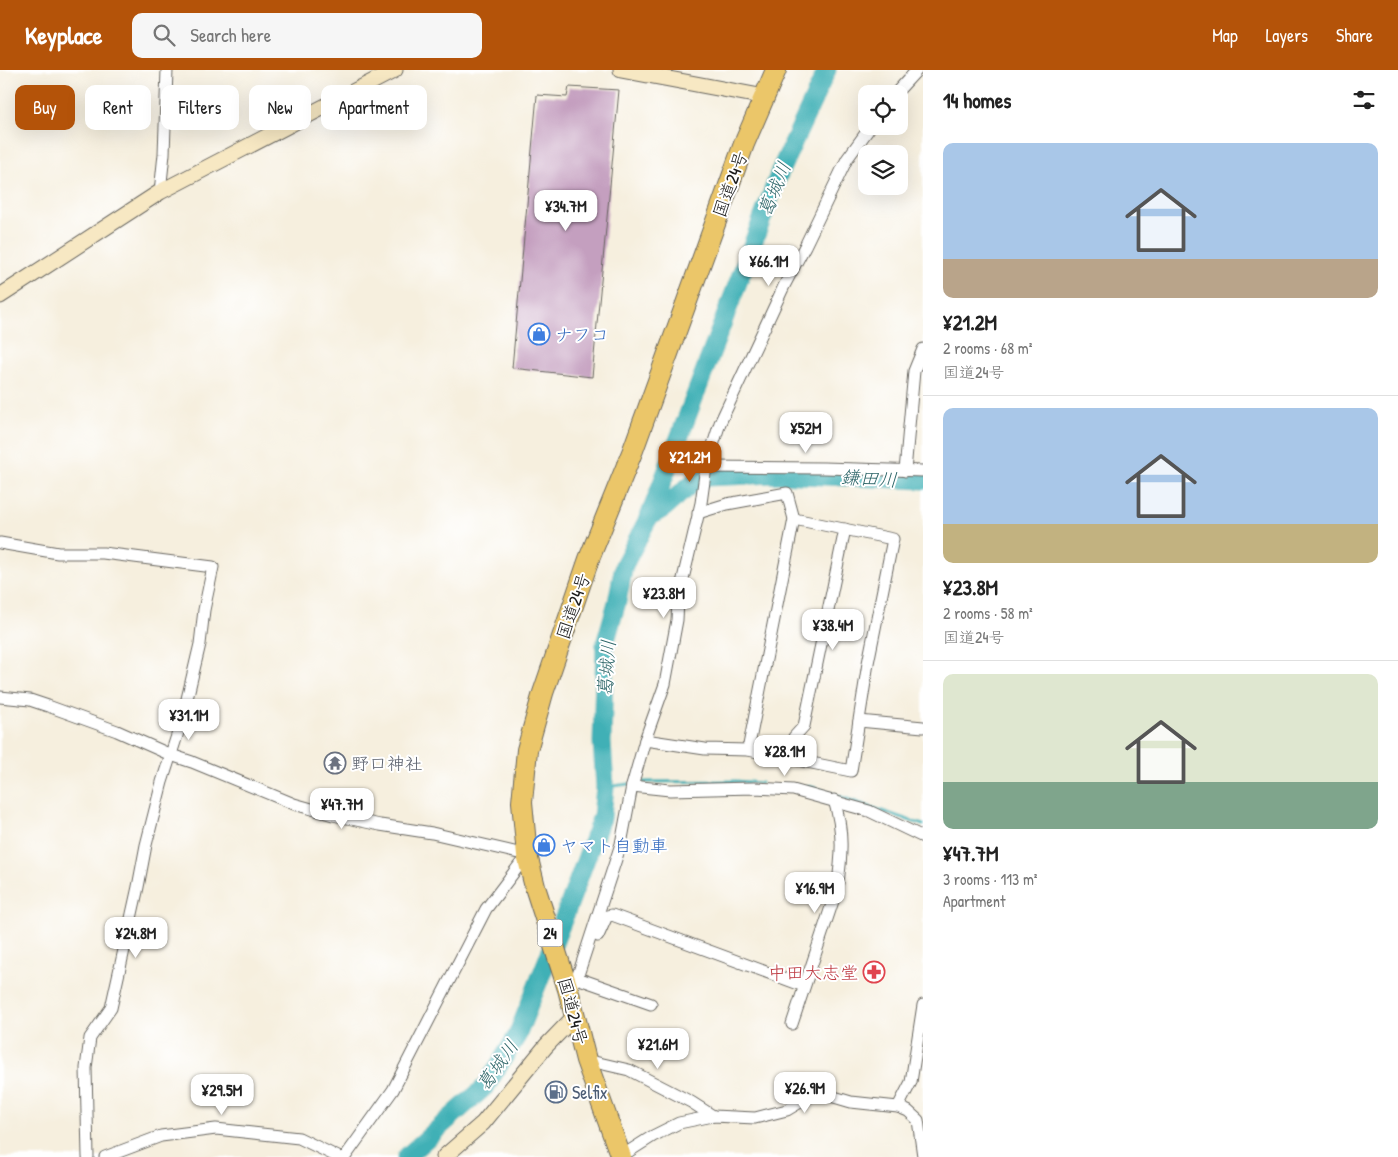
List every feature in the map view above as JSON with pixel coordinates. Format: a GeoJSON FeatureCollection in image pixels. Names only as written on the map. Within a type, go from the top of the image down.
{"type":"FeatureCollection","features":[{"type":"Feature","properties":{"kind":"highway","name":"国道24号"},"geometry":{"type":"LineString","coordinates":[[620,1157],[586,1060],[575,1016],[572,979],[535,887],[527,854],[522,802],[527,750],[542,694],[589,559],[636,441],[744,144],[776,70]]}},
{"type":"Feature","properties":{"kind":"street"},"geometry":{"type":"LineString","coordinates":[[160,192],[164,154],[166,70]]}},
{"type":"Feature","properties":{"kind":"street"},"geometry":{"type":"LineString","coordinates":[[0,296],[160,192],[395,70]]}},
{"type":"Feature","properties":{"kind":"street"},"geometry":{"type":"LineString","coordinates":[[621,70],[765,97]]}},
{"type":"Feature","properties":{"kind":"street"},"geometry":{"type":"LineString","coordinates":[[903,85],[917,70]]}},
{"type":"Feature","properties":{"kind":"street"},"geometry":{"type":"LineString","coordinates":[[572,979],[621,844],[632,786],[645,740],[665,684],[677,620],[678,600],[700,508],[706,467],[720,423],[784,286],[847,159],[864,135]]}},
{"type":"Feature","properties":{"kind":"street"},"geometry":{"type":"LineString","coordinates":[[905,471],[914,371],[923,349]]}},
{"type":"Feature","properties":{"kind":"street"},"geometry":{"type":"LineString","coordinates":[[706,467],[923,471]]}},
{"type":"Feature","properties":{"kind":"street"},"geometry":{"type":"LineString","coordinates":[[700,508],[787,494],[794,519],[748,750]]}},
{"type":"Feature","properties":{"kind":"street"},"geometry":{"type":"LineString","coordinates":[[645,740],[706,749],[748,750],[851,771],[868,663],[893,538],[794,519]]}},
{"type":"Feature","properties":{"kind":"street"},"geometry":{"type":"LineString","coordinates":[[784,758],[794,737],[804,726],[846,529]]}},
{"type":"Feature","properties":{"kind":"street"},"geometry":{"type":"LineString","coordinates":[[0,544],[58,553],[104,553],[214,567],[204,610],[200,644],[182,720],[162,782],[146,845],[111,1008],[90,1038],[86,1068],[88,1157]]}},
{"type":"Feature","properties":{"kind":"street"},"geometry":{"type":"LineString","coordinates":[[0,697],[30,700],[48,706],[139,740],[171,755],[294,804],[333,816],[432,833],[527,854],[486,909],[393,1090],[345,1157]]}},
{"type":"Feature","properties":{"kind":"street"},"geometry":{"type":"LineString","coordinates":[[859,720],[923,727]]}},
{"type":"Feature","properties":{"kind":"street"},"geometry":{"type":"LineString","coordinates":[[632,786],[670,790],[754,788],[793,790],[869,811],[923,838]]}},
{"type":"Feature","properties":{"kind":"street"},"geometry":{"type":"LineString","coordinates":[[792,1024],[837,889],[841,867],[840,819],[834,800]]}},
{"type":"Feature","properties":{"kind":"street"},"geometry":{"type":"LineString","coordinates":[[572,979],[588,961],[603,922],[608,916],[612,915],[804,986]]}},
{"type":"Feature","properties":{"kind":"street"},"geometry":{"type":"LineString","coordinates":[[572,979],[651,1004]]}},
{"type":"Feature","properties":{"kind":"street"},"geometry":{"type":"LineString","coordinates":[[898,1107],[911,1082],[923,1006]]}},
{"type":"Feature","properties":{"kind":"street"},"geometry":{"type":"LineString","coordinates":[[444,1157],[483,1123],[546,1046],[575,1016]]}},
{"type":"Feature","properties":{"kind":"street"},"geometry":{"type":"LineString","coordinates":[[586,1060],[629,1070],[714,1116]]}},
{"type":"Feature","properties":{"kind":"street"},"geometry":{"type":"LineString","coordinates":[[620,1157],[638,1151],[678,1123],[714,1116],[755,1118],[787,1110],[817,1092],[851,1102],[898,1107],[908,1111],[918,1120],[923,1156]]}},
{"type":"Feature","properties":{"kind":"street"},"geometry":{"type":"LineString","coordinates":[[105,1157],[161,1136],[216,1129],[299,1138],[338,1157]]}},
{"type":"Feature","properties":{"kind":"building"},"geometry":{"type":"Polygon","coordinates":[[[569,87],[619,90],[592,377],[512,368],[537,95],[567,97],[569,87]]]}},
{"type":"Feature","properties":{"kind":"waterway","name":"葛城川"},"geometry":{"type":"LineString","coordinates":[[406,1157],[486,1086],[517,1036],[567,910],[602,816],[605,787],[602,742],[605,644],[617,602],[624,565],[649,517],[781,169],[827,70]]}},
{"type":"Feature","properties":{"kind":"waterway","name":"鎌田川"},"geometry":{"type":"LineString","coordinates":[[649,517],[664,508],[697,479],[706,477],[775,474],[923,480]]}},
{"type":"Feature","properties":{"kind":"waterway"},"geometry":{"type":"LineString","coordinates":[[643,782],[736,781],[761,783]]}},
{"type":"Feature","properties":{"kind":"waterway"},"geometry":{"type":"LineString","coordinates":[[605,787],[629,784]]}},
{"type":"Feature","properties":{"kind":"waterway"},"geometry":{"type":"LineString","coordinates":[[795,786],[812,787],[923,825]]}},
{"type":"Feature","properties":{"kind":"place","name":"ナフコ"},"geometry":{"type":"Point","coordinates":[539,334]}},
{"type":"Feature","properties":{"kind":"place","name":"野口神社"},"geometry":{"type":"Point","coordinates":[335,763]}},
{"type":"Feature","properties":{"kind":"place","name":"ヤマト自動車"},"geometry":{"type":"Point","coordinates":[544,845]}},
{"type":"Feature","properties":{"kind":"place","name":"中田大志堂"},"geometry":{"type":"Point","coordinates":[874,972]}},
{"type":"Feature","properties":{"kind":"place","name":"Selfix"},"geometry":{"type":"Point","coordinates":[556,1092]}}]}
